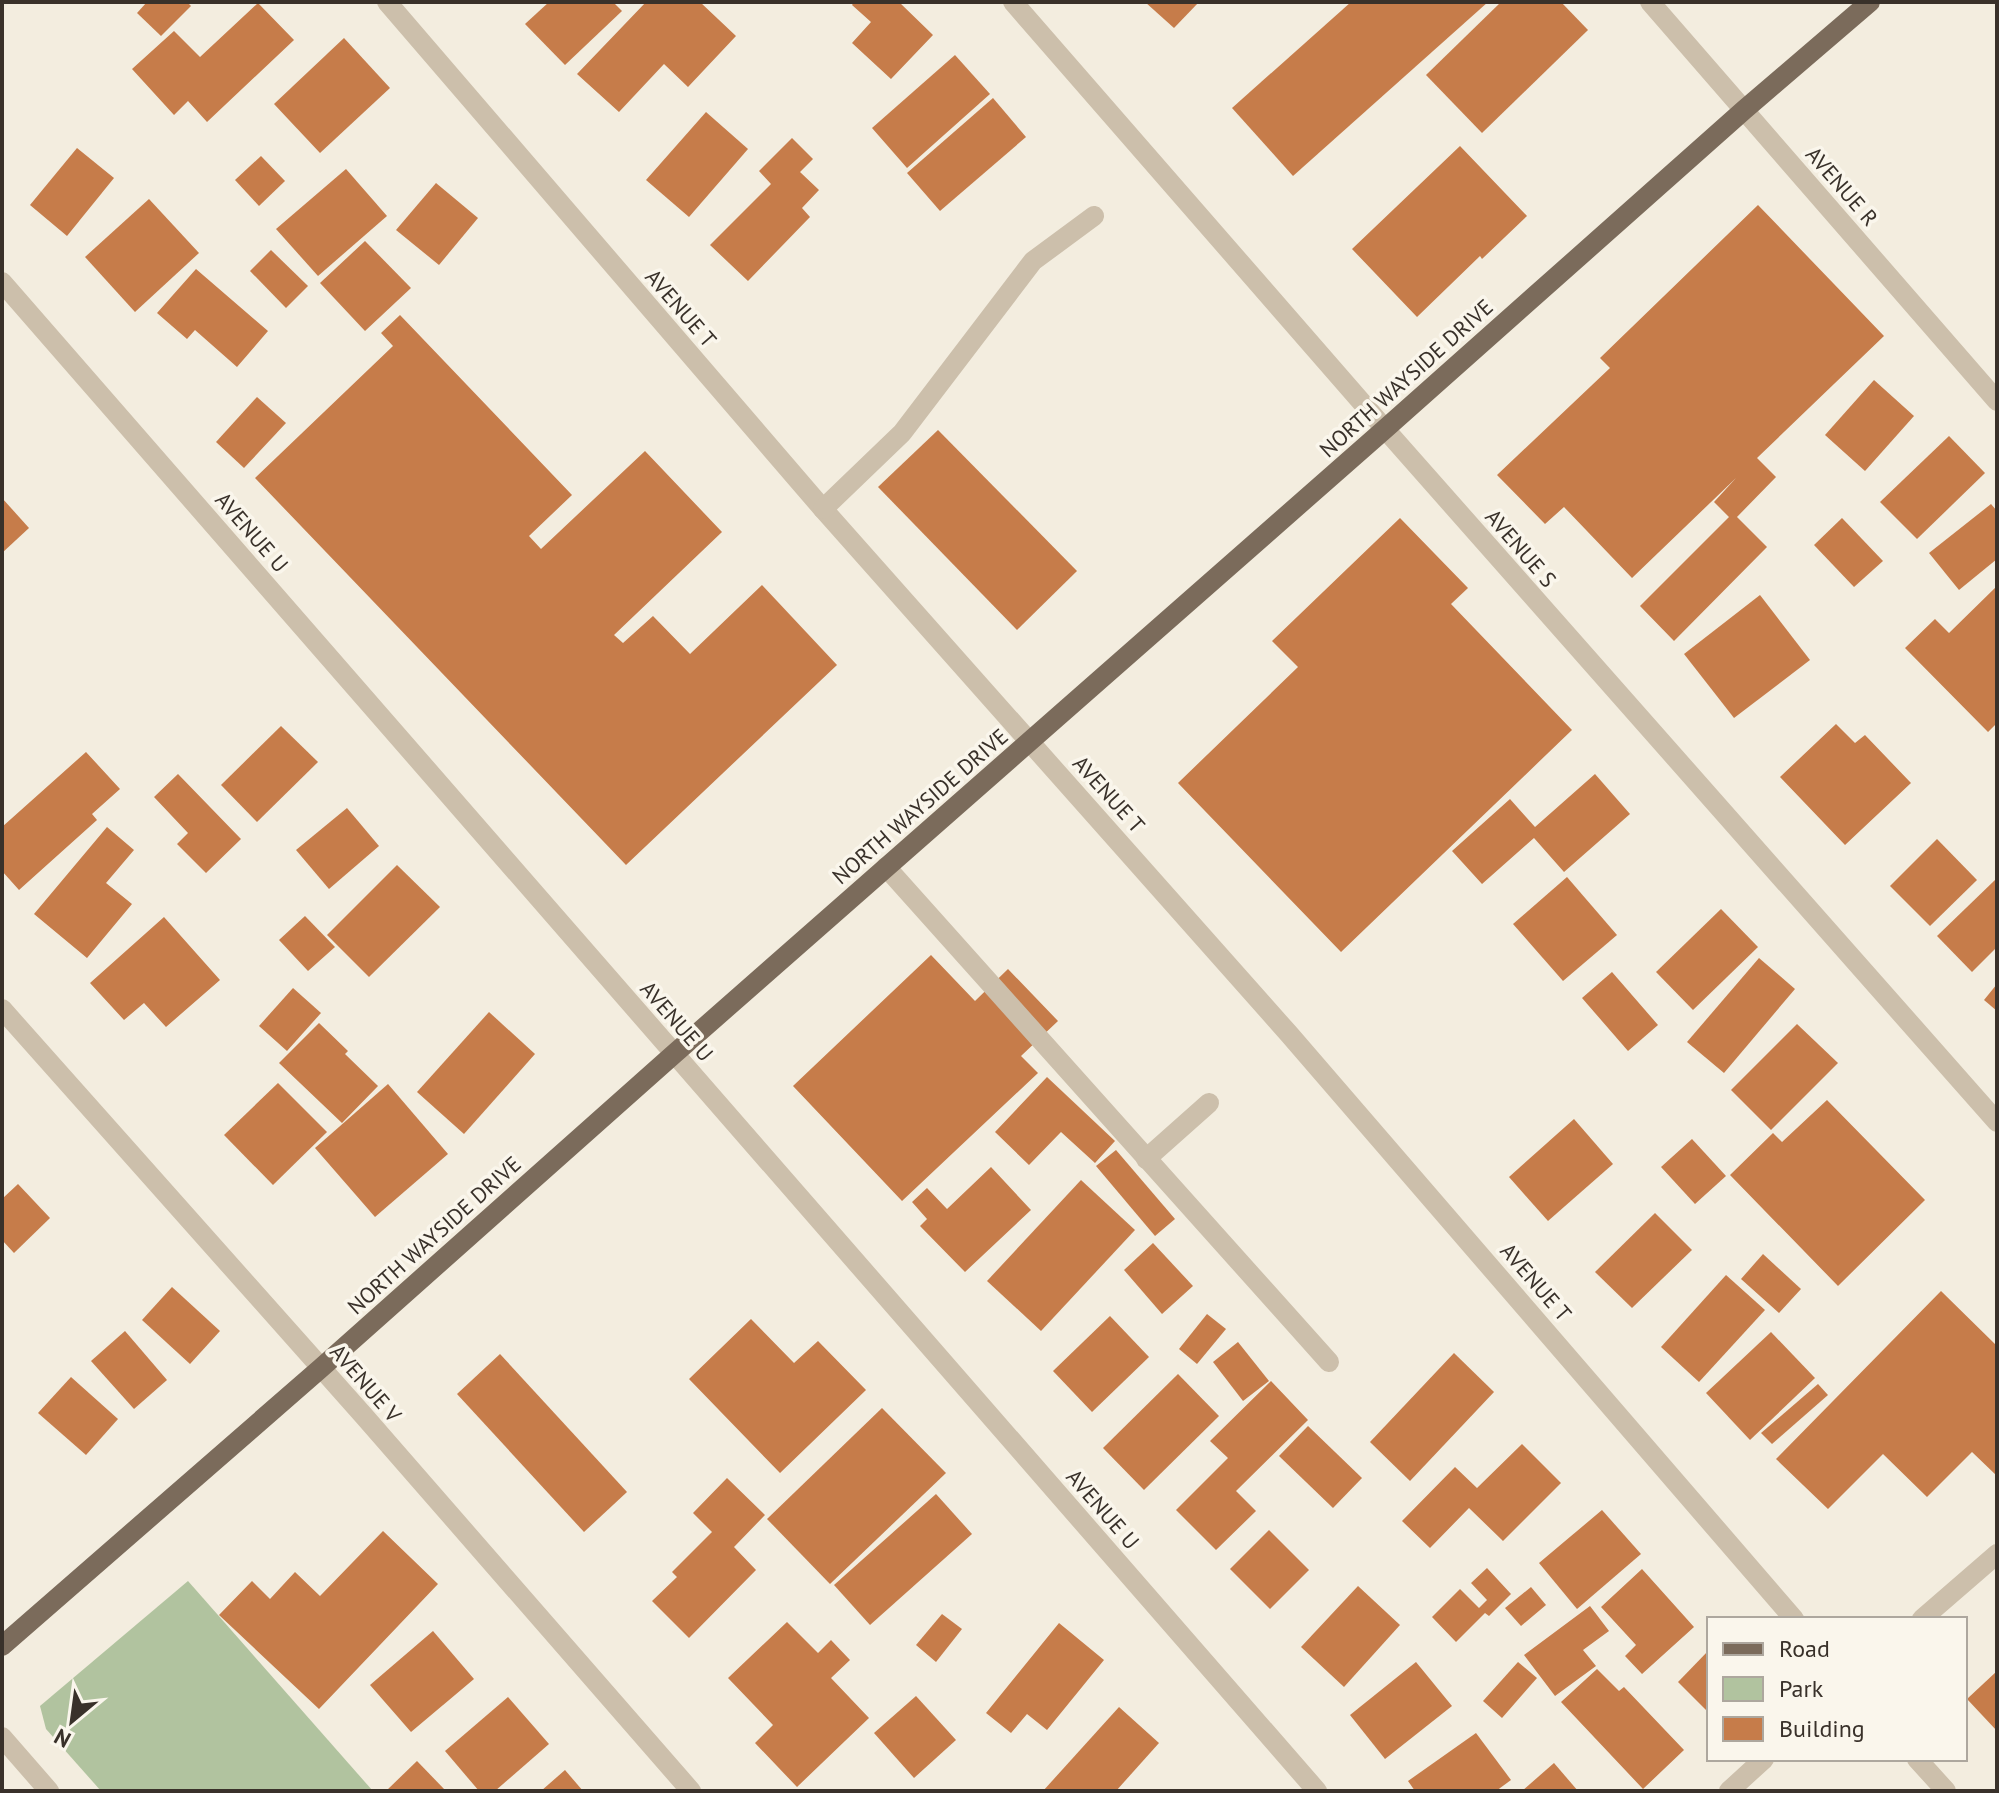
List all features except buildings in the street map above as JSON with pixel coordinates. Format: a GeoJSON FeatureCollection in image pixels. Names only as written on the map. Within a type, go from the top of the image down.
{"type":"FeatureCollection","features":[{"type":"Feature","properties":{"kind":"main road","name":"NORTH WAYSIDE DRIVE"},"geometry":{"type":"LineString","coordinates":[[2,1646],[1870,2]]}},
{"type":"Feature","properties":{"kind":"street","name":"AVENUE T"},"geometry":{"type":"LineString","coordinates":[[387,2],[823,509],[1289,1034],[1792,1617]]}},
{"type":"Feature","properties":{"kind":"street","name":"AVENUE S"},"geometry":{"type":"LineString","coordinates":[[1013,2],[1997,1122]]}},
{"type":"Feature","properties":{"kind":"street","name":"AVENUE R"},"geometry":{"type":"LineString","coordinates":[[1650,2],[1997,401]]}},
{"type":"Feature","properties":{"kind":"street"},"geometry":{"type":"LineString","coordinates":[[823,509],[902,433],[1033,261],[1094,216]]}},
{"type":"Feature","properties":{"kind":"street","name":"AVENUE U"},"geometry":{"type":"LineString","coordinates":[[2,282],[1317,1791]]}},
{"type":"Feature","properties":{"kind":"street"},"geometry":{"type":"LineString","coordinates":[[886,867],[1329,1362]]}},
{"type":"Feature","properties":{"kind":"street","name":"AVENUE V"},"geometry":{"type":"LineString","coordinates":[[2,1009],[691,1791]]}},
{"type":"Feature","properties":{"kind":"street"},"geometry":{"type":"LineString","coordinates":[[1146,1159],[1209,1103]]}},
{"type":"Feature","properties":{"kind":"street"},"geometry":{"type":"LineString","coordinates":[[1924,1617],[1997,1554]]}},
{"type":"Feature","properties":{"kind":"street"},"geometry":{"type":"LineString","coordinates":[[2,1737],[49,1791]]}},
{"type":"Feature","properties":{"kind":"street"},"geometry":{"type":"LineString","coordinates":[[1729,1791],[1762,1761]]}},
{"type":"Feature","properties":{"kind":"street"},"geometry":{"type":"LineString","coordinates":[[1919,1761],[1946,1791]]}},
{"type":"Feature","properties":{"kind":"green space"},"geometry":{"type":"Polygon","coordinates":[[[188,1581],[372,1790],[101,1791],[46,1729],[40,1706],[188,1581]]]}}]}
